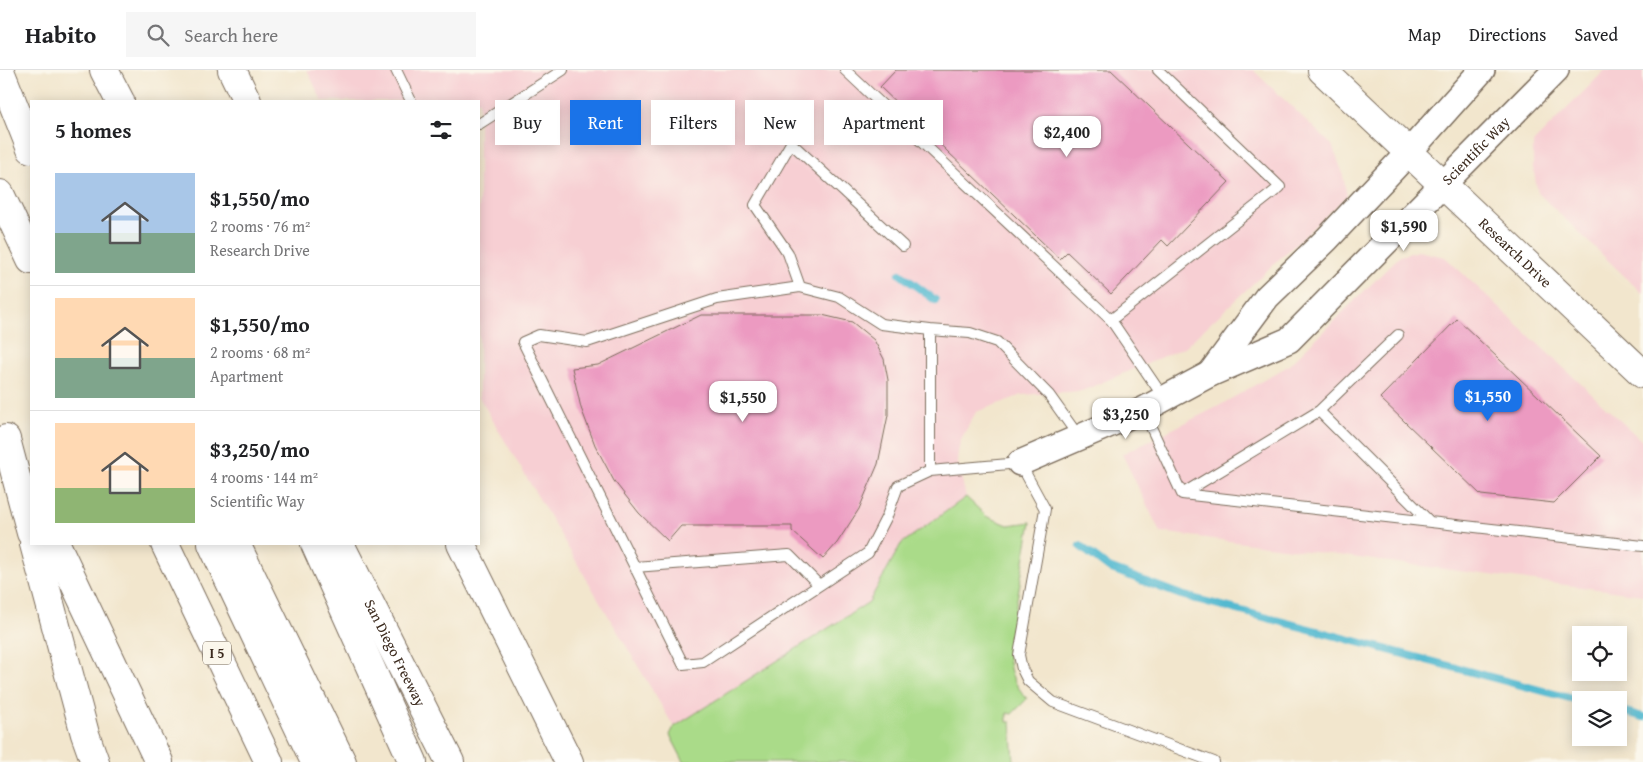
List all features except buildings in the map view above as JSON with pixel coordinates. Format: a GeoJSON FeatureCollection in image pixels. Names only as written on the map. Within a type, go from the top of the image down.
{"type":"FeatureCollection","features":[{"type":"Feature","properties":{"kind":"main road"},"geometry":{"type":"LineString","coordinates":[[103,70],[116,100]]}},
{"type":"Feature","properties":{"kind":"main road"},"geometry":{"type":"LineString","coordinates":[[103,70],[119,100]]}},
{"type":"Feature","properties":{"kind":"main road"},"geometry":{"type":"LineString","coordinates":[[232,70],[247,100]]}},
{"type":"Feature","properties":{"kind":"main road","name":"Research Drive"},"geometry":{"type":"LineString","coordinates":[[1322,70],[1643,374]]}},
{"type":"Feature","properties":{"kind":"main road"},"geometry":{"type":"LineString","coordinates":[[0,71],[26,125],[30,143]]}},
{"type":"Feature","properties":{"kind":"main road"},"geometry":{"type":"LineString","coordinates":[[0,194],[30,258]]}},
{"type":"Feature","properties":{"kind":"main road"},"geometry":{"type":"LineString","coordinates":[[3,432],[30,490]]}},
{"type":"Feature","properties":{"kind":"main road"},"geometry":{"type":"LineString","coordinates":[[3,432],[30,529]]}},
{"type":"Feature","properties":{"kind":"main road"},"geometry":{"type":"LineString","coordinates":[[34,545],[85,734],[95,762]]}},
{"type":"Feature","properties":{"kind":"main road"},"geometry":{"type":"LineString","coordinates":[[56,545],[159,762]]}},
{"type":"Feature","properties":{"kind":"main road","name":"I 5"},"geometry":{"type":"LineString","coordinates":[[165,545],[269,762]]}},
{"type":"Feature","properties":{"kind":"main road"},"geometry":{"type":"LineString","coordinates":[[212,545],[315,762]]}},
{"type":"Feature","properties":{"kind":"main road"},"geometry":{"type":"LineString","coordinates":[[236,545],[342,762]]}},
{"type":"Feature","properties":{"kind":"main road"},"geometry":{"type":"LineString","coordinates":[[315,545],[413,762]]}},
{"type":"Feature","properties":{"kind":"main road","name":"San Diego Freeway"},"geometry":{"type":"LineString","coordinates":[[341,545],[450,762]]}},
{"type":"Feature","properties":{"kind":"main road"},"geometry":{"type":"LineString","coordinates":[[461,545],[569,762]]}},
{"type":"Feature","properties":{"kind":"street","name":"Scientific Way"},"geometry":{"type":"LineString","coordinates":[[1210,374],[1267,297],[1327,239],[1409,152],[1482,70]]}},
{"type":"Feature","properties":{"kind":"street","name":"Scientific Way"},"geometry":{"type":"LineString","coordinates":[[1020,463],[1154,405],[1210,374],[1290,340],[1556,70]]}},
{"type":"Feature","properties":{"kind":"lane"},"geometry":{"type":"LineString","coordinates":[[396,70],[411,100]]}},
{"type":"Feature","properties":{"kind":"lane"},"geometry":{"type":"LineString","coordinates":[[480,123],[563,70]]}},
{"type":"Feature","properties":{"kind":"lane"},"geometry":{"type":"LineString","coordinates":[[845,70],[1111,320],[1154,405],[1182,494]]}},
{"type":"Feature","properties":{"kind":"lane"},"geometry":{"type":"LineString","coordinates":[[1111,320],[1280,187],[1158,70]]}},
{"type":"Feature","properties":{"kind":"lane"},"geometry":{"type":"LineString","coordinates":[[800,287],[788,253],[755,205],[790,143],[903,246]]}},
{"type":"Feature","properties":{"kind":"lane"},"geometry":{"type":"LineString","coordinates":[[1080,438],[1049,395],[997,342],[970,333],[882,324],[839,296],[800,287],[717,299],[587,342],[538,335],[524,342],[683,664],[703,662],[868,553],[887,516],[898,486],[930,470],[1020,463],[1045,509],[1019,655],[1022,670],[1028,681],[1053,702],[1214,762]]}},
{"type":"Feature","properties":{"kind":"lane"},"geometry":{"type":"LineString","coordinates":[[930,330],[930,470]]}},
{"type":"Feature","properties":{"kind":"lane"},"geometry":{"type":"LineString","coordinates":[[1182,494],[1319,411],[1398,335]]}},
{"type":"Feature","properties":{"kind":"lane"},"geometry":{"type":"LineString","coordinates":[[1319,411],[1430,522]]}},
{"type":"Feature","properties":{"kind":"lane"},"geometry":{"type":"LineString","coordinates":[[1182,494],[1643,546]]}},
{"type":"Feature","properties":{"kind":"lane"},"geometry":{"type":"LineString","coordinates":[[635,567],[789,556],[819,585]]}},
{"type":"Feature","properties":{"kind":"shaded area"},"geometry":{"type":"Polygon","coordinates":[[[307,70],[1253,70],[1332,145],[1342,171],[1347,196],[1185,347],[1082,391],[1022,395],[976,412],[960,441],[957,459],[966,497],[901,544],[869,602],[674,727],[480,399],[480,100],[322,100],[307,70]]]}},
{"type":"Feature","properties":{"kind":"shaded area"},"geometry":{"type":"Polygon","coordinates":[[[1605,70],[1643,70],[1643,294],[1538,193],[1533,168],[1533,143],[1605,70]]]}},
{"type":"Feature","properties":{"kind":"shaded area"},"geometry":{"type":"Polygon","coordinates":[[[1418,251],[1445,257],[1643,442],[1643,595],[1160,532],[1122,454],[1215,408],[1288,366],[1400,256],[1418,251]]]}},
{"type":"Feature","properties":{"kind":"green space"},"geometry":{"type":"Polygon","coordinates":[[[966,497],[986,516],[1008,525],[1031,522],[1008,649],[1012,676],[1027,699],[1012,714],[1007,713],[1007,722],[1011,722],[1014,762],[684,762],[670,735],[674,727],[869,602],[901,544],[966,497]]]}},
{"type":"Feature","properties":{"kind":"waterway"},"geometry":{"type":"LineString","coordinates":[[900,274],[935,300]]}},
{"type":"Feature","properties":{"kind":"waterway"},"geometry":{"type":"LineString","coordinates":[[1080,546],[1109,568],[1181,595],[1572,699]]}},
{"type":"Feature","properties":{"kind":"waterway"},"geometry":{"type":"LineString","coordinates":[[1627,712],[1643,717]]}}]}
